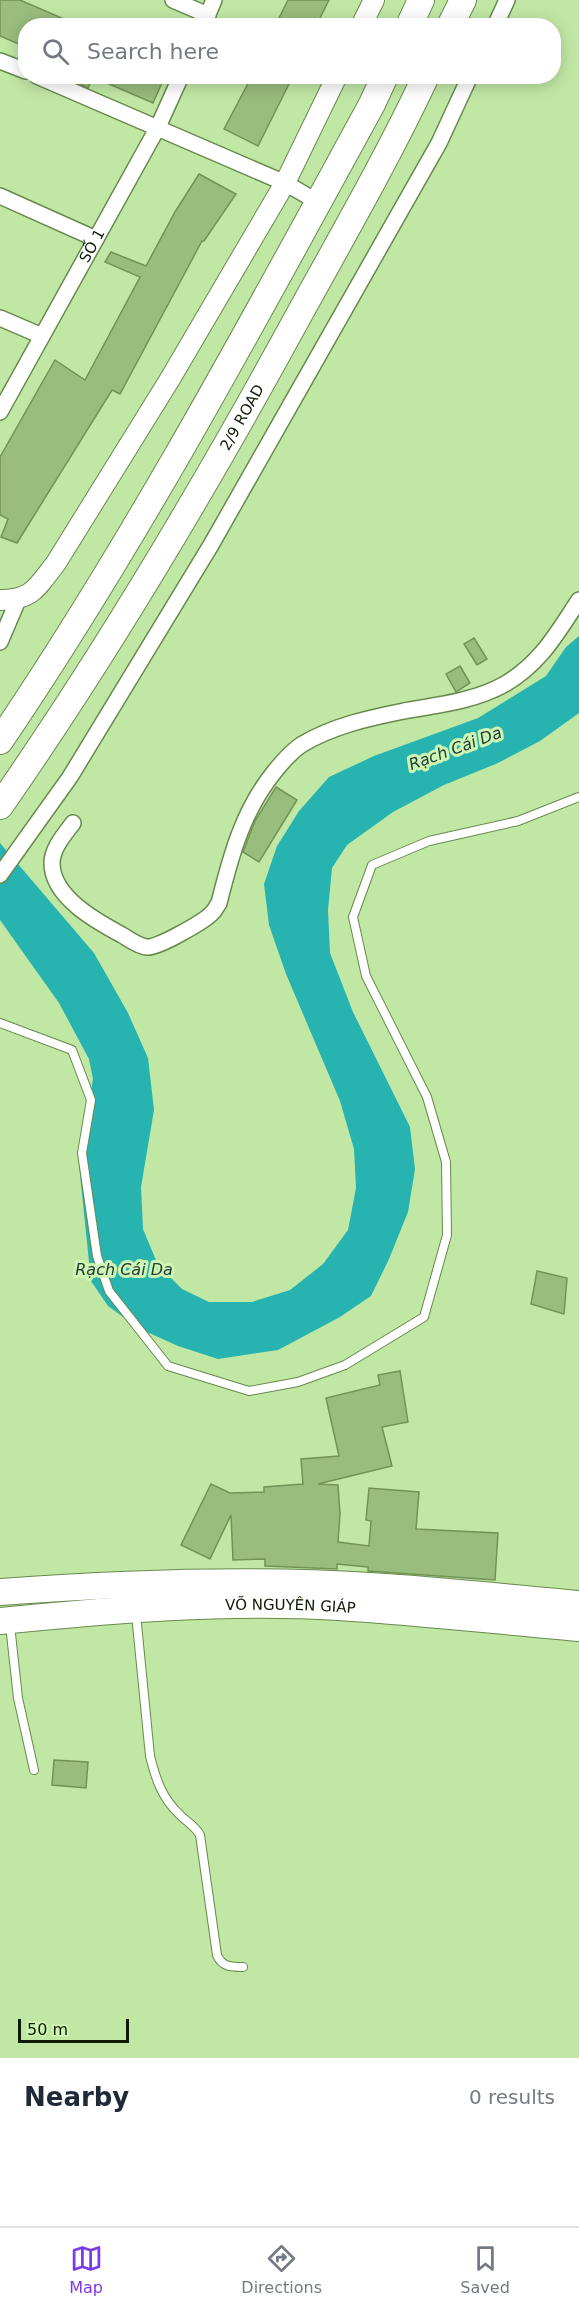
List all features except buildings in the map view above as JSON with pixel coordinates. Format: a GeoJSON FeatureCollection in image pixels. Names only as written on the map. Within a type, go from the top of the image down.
{"type":"FeatureCollection","features":[{"type":"Feature","properties":{"kind":"highway"},"geometry":{"type":"LineString","coordinates":[[413,18],[421,0]]}},
{"type":"Feature","properties":{"kind":"highway"},"geometry":{"type":"LineString","coordinates":[[454,18],[463,0]]}},
{"type":"Feature","properties":{"kind":"highway"},"geometry":{"type":"LineString","coordinates":[[4,735],[122,550],[238,349],[381,84]]}},
{"type":"Feature","properties":{"kind":"highway","name":"2/9 ROAD"},"geometry":{"type":"LineString","coordinates":[[0,806],[40,749],[153,570],[246,409],[399,132],[422,84]]}},
{"type":"Feature","properties":{"kind":"highway","name":"VÕ NGUYÊN GIÁP"},"geometry":{"type":"LineString","coordinates":[[0,1592],[86,1586],[235,1582],[368,1586],[579,1604]]}},
{"type":"Feature","properties":{"kind":"highway","name":"VÕ NGUYÊN GIÁP"},"geometry":{"type":"LineString","coordinates":[[5,1620],[135,1609],[232,1606],[336,1607],[579,1628]]}},
{"type":"Feature","properties":{"kind":"street"},"geometry":{"type":"LineString","coordinates":[[173,0],[202,18]]}},
{"type":"Feature","properties":{"kind":"street"},"geometry":{"type":"LineString","coordinates":[[206,18],[214,0]]}},
{"type":"Feature","properties":{"kind":"street"},"geometry":{"type":"LineString","coordinates":[[366,18],[374,0]]}},
{"type":"Feature","properties":{"kind":"street"},"geometry":{"type":"LineString","coordinates":[[499,18],[507,0]]}},
{"type":"Feature","properties":{"kind":"street"},"geometry":{"type":"LineString","coordinates":[[0,61],[18,68]]}},
{"type":"Feature","properties":{"kind":"street"},"geometry":{"type":"LineString","coordinates":[[56,84],[285,183],[318,202]]}},
{"type":"Feature","properties":{"kind":"street","name":"SỐ 1"},"geometry":{"type":"LineString","coordinates":[[0,412],[158,128],[177,84]]}},
{"type":"Feature","properties":{"kind":"street"},"geometry":{"type":"LineString","coordinates":[[0,642],[9,600],[36,589],[56,563],[170,379],[285,183],[333,84]]}},
{"type":"Feature","properties":{"kind":"street"},"geometry":{"type":"LineString","coordinates":[[0,875],[70,777],[211,545],[439,143],[466,84]]}},
{"type":"Feature","properties":{"kind":"street"},"geometry":{"type":"LineString","coordinates":[[0,196],[96,239]]}},
{"type":"Feature","properties":{"kind":"street"},"geometry":{"type":"LineString","coordinates":[[0,318],[42,336]]}},
{"type":"Feature","properties":{"kind":"street"},"geometry":{"type":"LineString","coordinates":[[73,823],[54,852],[52,868],[56,881],[70,900],[104,926],[143,947],[154,946],[204,919],[214,911],[219,903],[233,848],[248,810],[268,779],[286,757],[299,747],[335,728],[470,698],[505,684],[547,650],[579,600]]}},
{"type":"Feature","properties":{"kind":"lane"},"geometry":{"type":"LineString","coordinates":[[0,1023],[72,1050],[91,1100],[82,1154],[97,1256],[108,1291],[168,1366],[249,1391],[298,1382],[345,1365],[424,1317],[447,1235],[446,1162],[427,1097],[366,976],[352,917],[372,865],[429,841],[518,821],[579,797]]}},
{"type":"Feature","properties":{"kind":"lane"},"geometry":{"type":"LineString","coordinates":[[135,1609],[150,1756],[155,1778],[170,1806],[196,1827],[200,1835],[217,1955],[220,1962],[225,1965],[243,1967]]}},
{"type":"Feature","properties":{"kind":"lane"},"geometry":{"type":"LineString","coordinates":[[5,1620],[18,1698],[34,1770]]}},
{"type":"Feature","properties":{"kind":"water","name":"Rạch Cái Da"},"geometry":{"type":"Polygon","coordinates":[[[579,636],[579,713],[540,741],[498,763],[444,785],[393,812],[347,845],[332,868],[328,910],[330,953],[353,1012],[410,1127],[415,1169],[408,1212],[371,1296],[340,1317],[278,1350],[218,1359],[178,1346],[138,1328],[108,1306],[91,1281],[79,1165],[93,1079],[89,1059],[59,1003],[0,920],[0,843],[94,953],[128,1013],[148,1058],[154,1110],[141,1187],[143,1229],[158,1265],[182,1289],[209,1302],[252,1302],[290,1290],[323,1264],[348,1230],[356,1188],[354,1149],[340,1101],[286,974],[269,925],[264,884],[277,846],[299,811],[329,777],[374,756],[478,718],[546,676],[566,647],[579,636]]]}}]}
